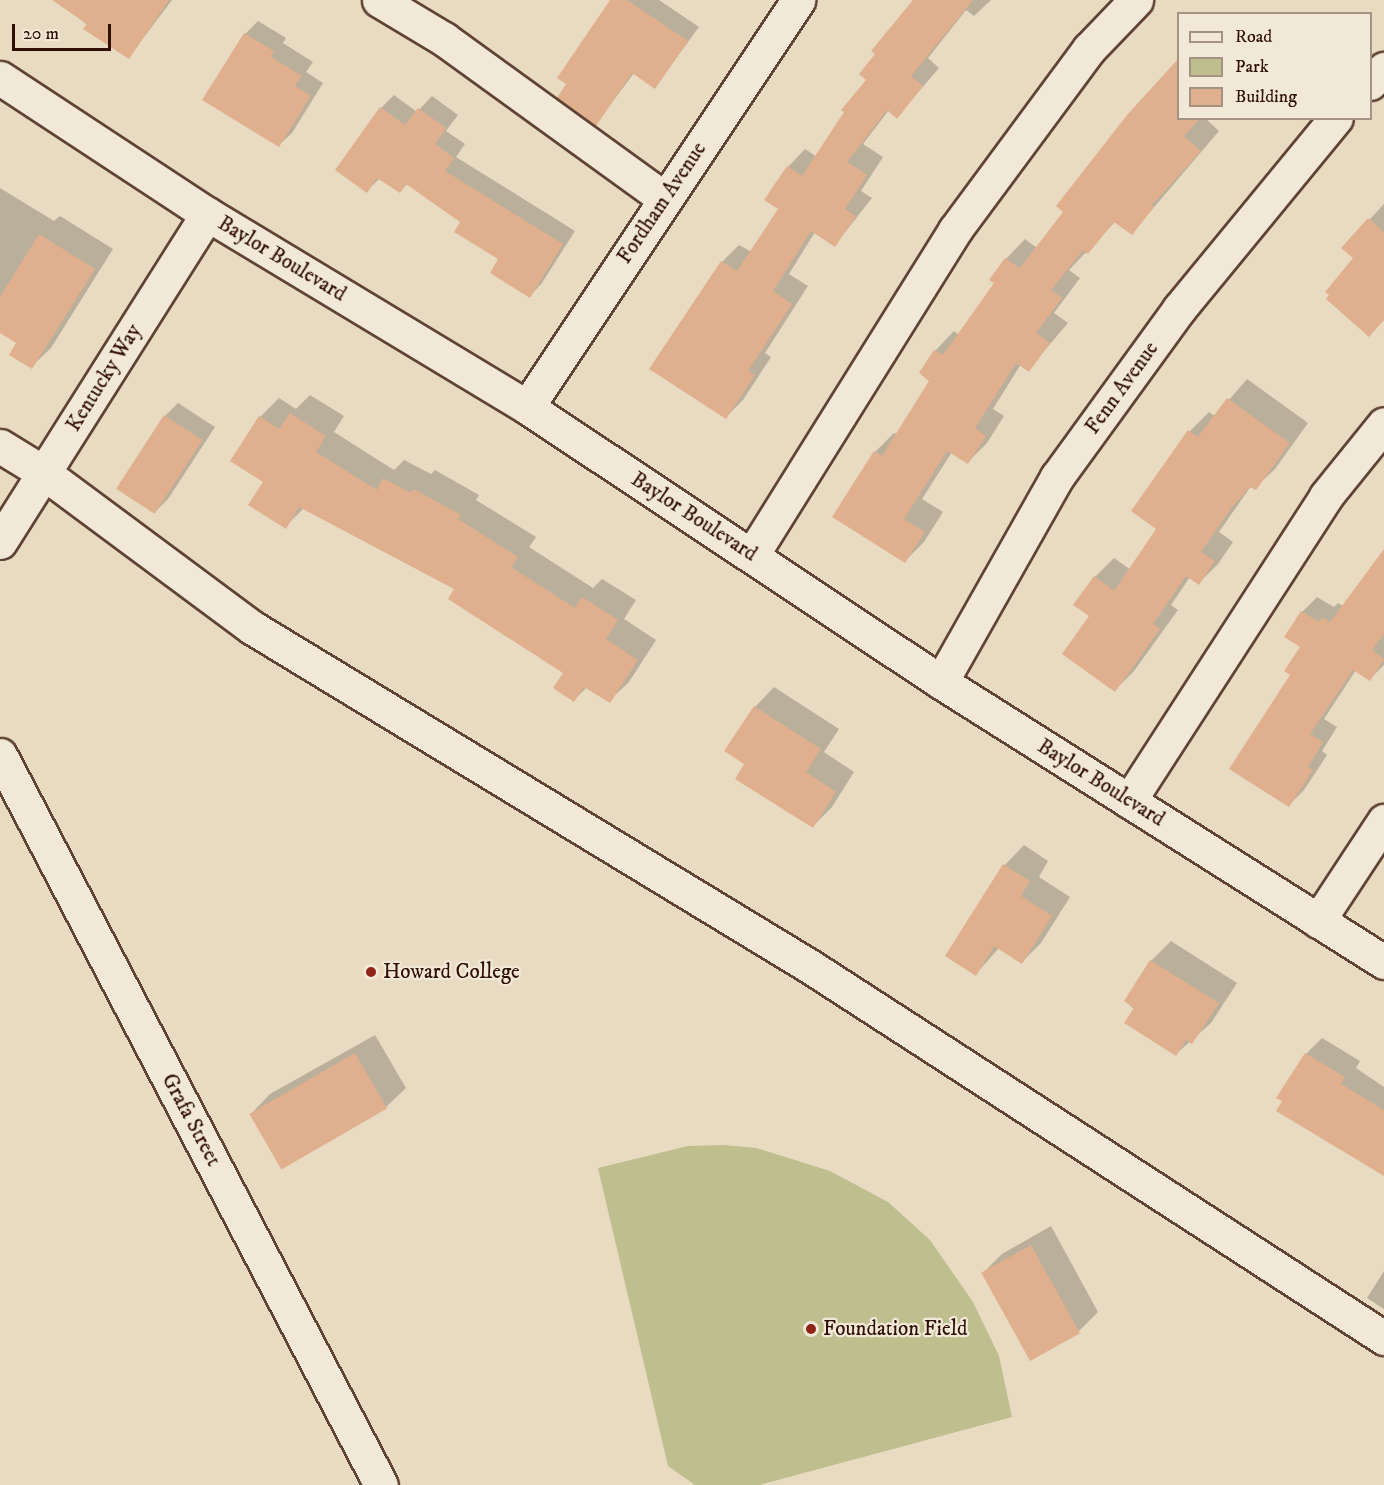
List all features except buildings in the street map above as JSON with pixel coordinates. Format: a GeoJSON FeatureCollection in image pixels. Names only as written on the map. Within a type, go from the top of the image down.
{"type":"FeatureCollection","features":[{"type":"Feature","properties":{"kind":"street"},"geometry":{"type":"LineString","coordinates":[[379,0],[444,39],[665,199]]}},
{"type":"Feature","properties":{"kind":"street"},"geometry":{"type":"LineString","coordinates":[[752,555],[955,230],[1089,50],[1136,0]]}},
{"type":"Feature","properties":{"kind":"street","name":"Fordham Avenue"},"geometry":{"type":"LineString","coordinates":[[527,407],[793,2]]}},
{"type":"Feature","properties":{"kind":"street"},"geometry":{"type":"LineString","coordinates":[[1372,82],[1384,69]]}},
{"type":"Feature","properties":{"kind":"street","name":"Baylor Boulevard"},"geometry":{"type":"LineString","coordinates":[[0,78],[207,214],[527,407],[941,682],[1384,962]]}},
{"type":"Feature","properties":{"kind":"street","name":"Fenn Avenue"},"geometry":{"type":"LineString","coordinates":[[941,682],[1057,477],[1179,309],[1334,120]]}},
{"type":"Feature","properties":{"kind":"street","name":"Kentucky Way"},"geometry":{"type":"LineString","coordinates":[[0,542],[207,214]]}},
{"type":"Feature","properties":{"kind":"street"},"geometry":{"type":"LineString","coordinates":[[1130,801],[1326,496],[1384,424]]}},
{"type":"Feature","properties":{"kind":"street"},"geometry":{"type":"LineString","coordinates":[[0,446],[44,473],[253,627],[811,967],[1384,1338]]}},
{"type":"Feature","properties":{"kind":"street","name":"Grafa Street"},"geometry":{"type":"LineString","coordinates":[[0,755],[381,1485]]}},
{"type":"Feature","properties":{"kind":"street"},"geometry":{"type":"LineString","coordinates":[[1318,921],[1384,821]]}},
{"type":"Feature","properties":{"kind":"green space","name":"Foundation Field"},"geometry":{"type":"Polygon","coordinates":[[[723,1145],[756,1148],[830,1171],[888,1202],[930,1240],[973,1302],[999,1356],[1012,1417],[759,1485],[695,1485],[668,1466],[598,1168],[688,1146],[723,1145]]]}},
{"type":"Feature","properties":{"kind":"place","name":"Howard College"},"geometry":{"type":"Point","coordinates":[371,972]}},
{"type":"Feature","properties":{"kind":"place","name":"Foundation Field"},"geometry":{"type":"Point","coordinates":[811,1329]}}]}
